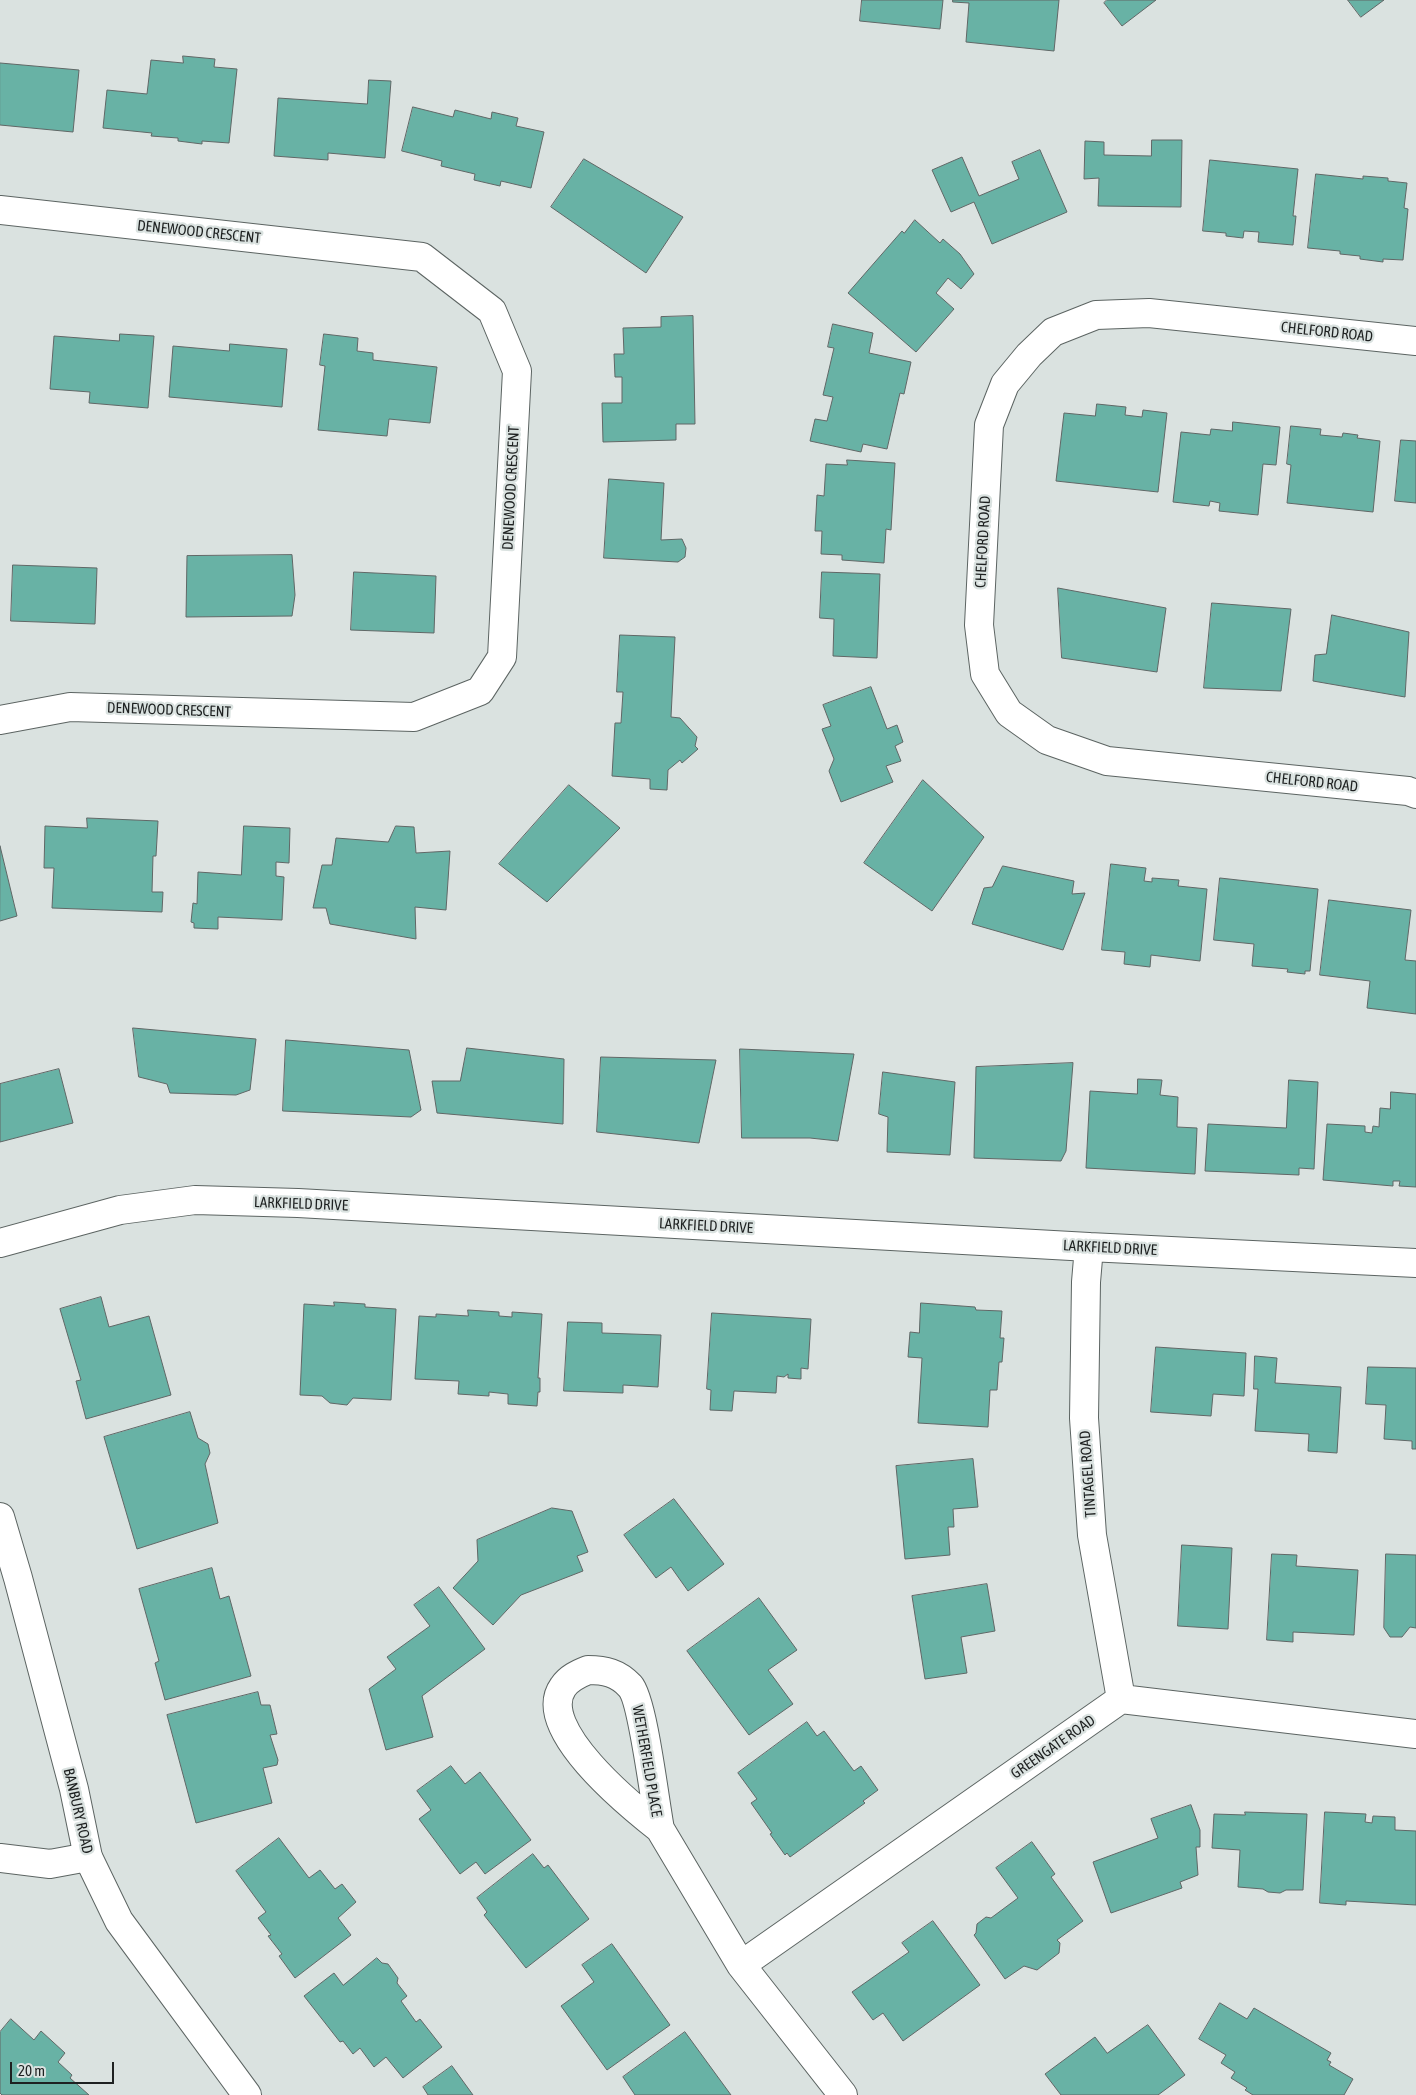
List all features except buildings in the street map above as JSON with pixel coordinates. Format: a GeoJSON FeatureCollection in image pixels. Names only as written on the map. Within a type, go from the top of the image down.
{"type":"FeatureCollection","features":[{"type":"Feature","properties":{"kind":"street","name":"DENEWOOD CRESCENT"},"geometry":{"type":"LineString","coordinates":[[0,210],[422,257],[492,311],[517,372],[502,657],[480,691],[414,717],[70,708],[0,720]]}},
{"type":"Feature","properties":{"kind":"street","name":"CHELFORD ROAD"},"geometry":{"type":"LineString","coordinates":[[1416,341],[1149,314],[1096,314],[1053,332],[1028,355],[1005,384],[989,425],[979,625],[985,674],[1009,713],[1047,740],[1107,761],[1408,791],[1416,794]]}},
{"type":"Feature","properties":{"kind":"street","name":"LARKFIELD DRIVE"},"geometry":{"type":"LineString","coordinates":[[0,1243],[120,1210],[195,1200],[308,1204],[1416,1263]]}},
{"type":"Feature","properties":{"kind":"street","name":"TINTAGEL ROAD"},"geometry":{"type":"LineString","coordinates":[[1089,1247],[1086,1282],[1084,1418],[1092,1535],[1121,1699]]}},
{"type":"Feature","properties":{"kind":"street","name":"BANBURY ROAD"},"geometry":{"type":"LineString","coordinates":[[0,1517],[74,1789],[88,1857],[119,1921],[247,2095]]}},
{"type":"Feature","properties":{"kind":"street","name":"WETHERFIELD PLACE"},"geometry":{"type":"LineString","coordinates":[[660,1829],[639,1707],[631,1687],[618,1676],[604,1670],[588,1670],[572,1677],[562,1688],[557,1707],[564,1728],[582,1756],[620,1797],[660,1829],[741,1965],[843,2095]]}},
{"type":"Feature","properties":{"kind":"street"},"geometry":{"type":"LineString","coordinates":[[1121,1699],[1416,1734]]}},
{"type":"Feature","properties":{"kind":"street","name":"GREENGATE ROAD"},"geometry":{"type":"LineString","coordinates":[[741,1965],[1121,1699]]}},
{"type":"Feature","properties":{"kind":"street"},"geometry":{"type":"LineString","coordinates":[[0,1858],[50,1864],[88,1857]]}}]}
